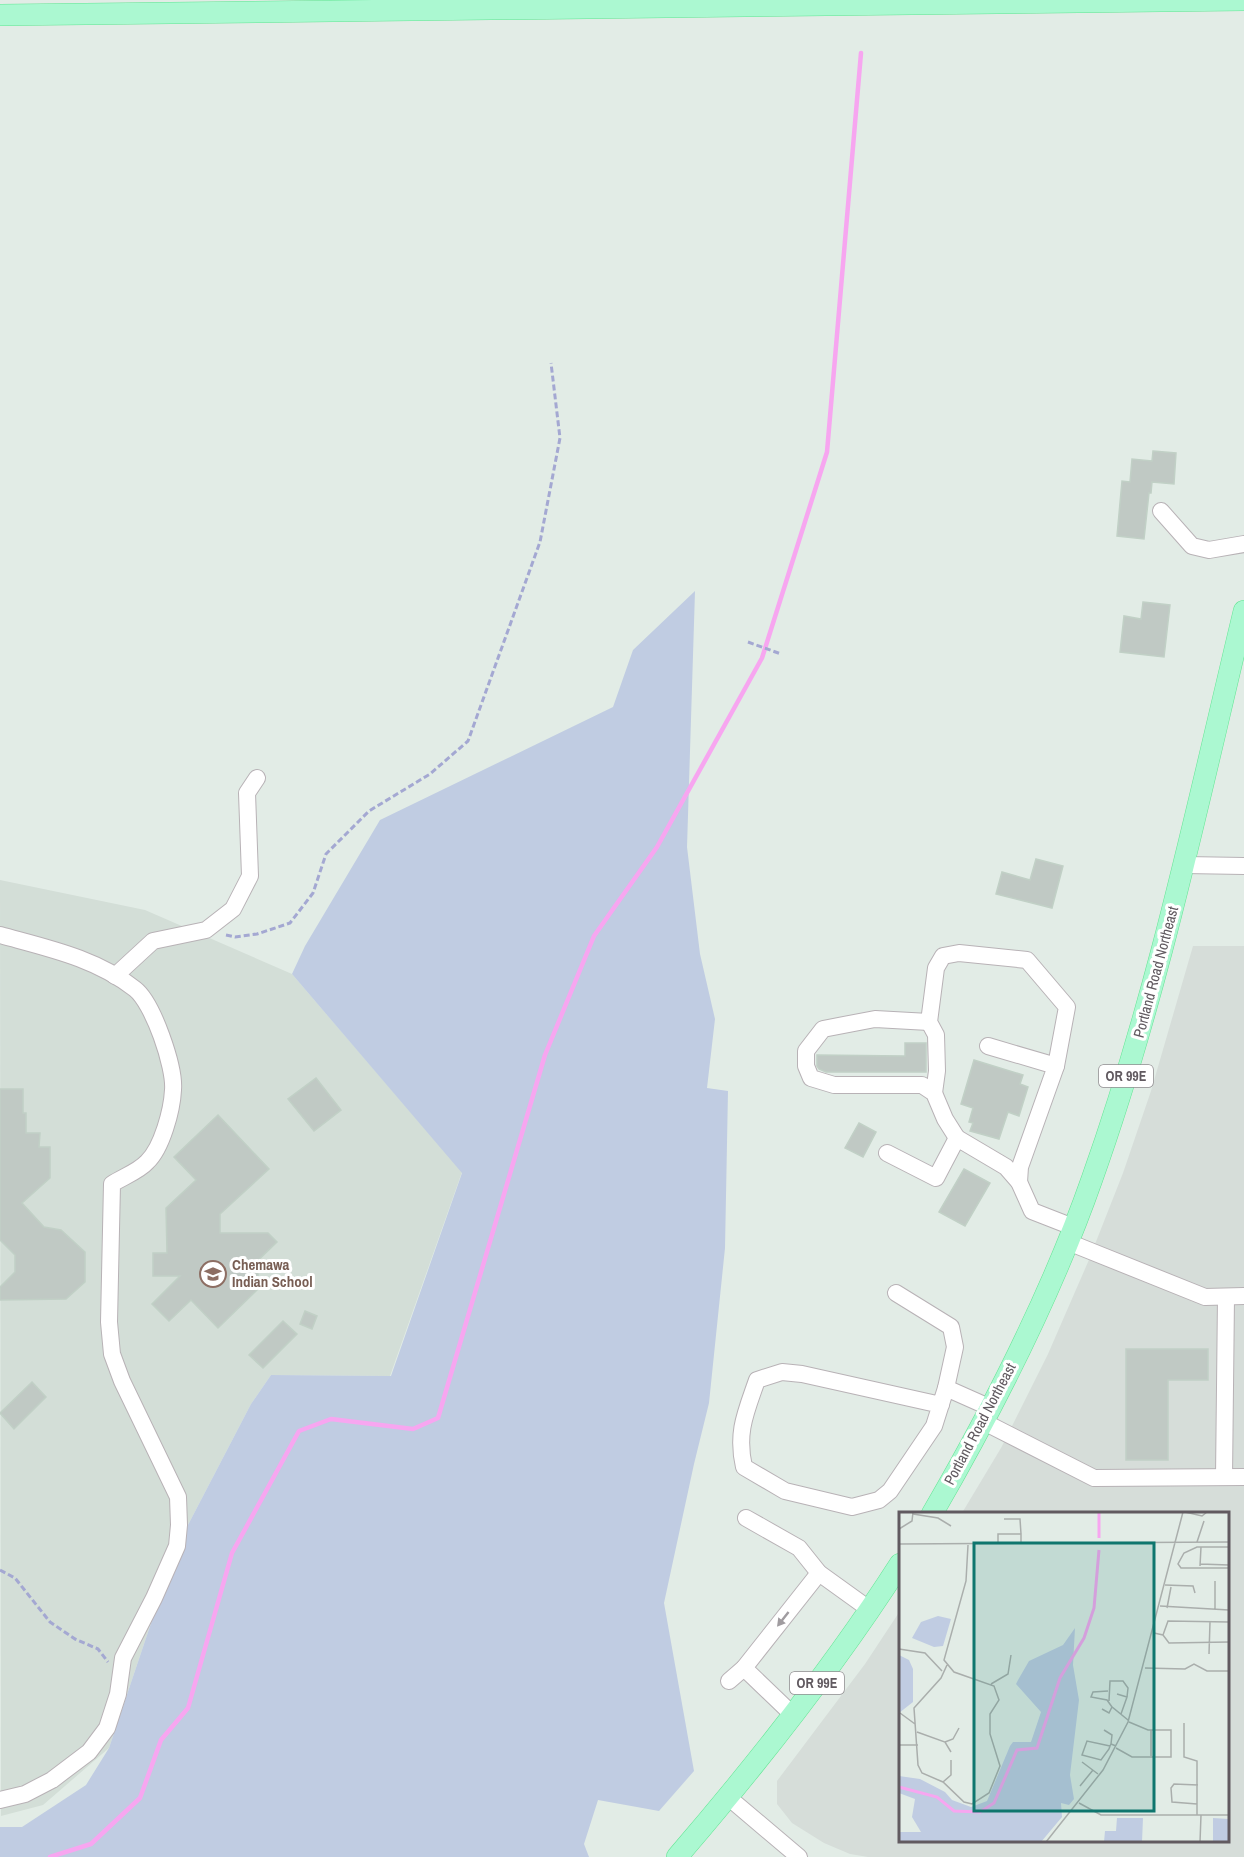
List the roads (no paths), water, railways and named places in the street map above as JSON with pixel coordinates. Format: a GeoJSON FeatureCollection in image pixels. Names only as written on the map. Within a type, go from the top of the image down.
{"type":"FeatureCollection","features":[{"type":"Feature","properties":{"kind":"main road"},"geometry":{"type":"LineString","coordinates":[[0,15],[164,6],[1244,0]]}},
{"type":"Feature","properties":{"kind":"main road","name":"Portland Road Northeast"},"geometry":{"type":"LineString","coordinates":[[933,1512],[987,1415],[1032,1325],[1091,1181],[1144,1019],[1185,865],[1243,618]]}},
{"type":"Feature","properties":{"kind":"main road","name":"OR 99E"},"geometry":{"type":"LineString","coordinates":[[677,1857],[793,1715],[899,1565]]}},
{"type":"Feature","properties":{"kind":"street"},"geometry":{"type":"LineString","coordinates":[[1161,511],[1192,546],[1209,550],[1244,544]]}},
{"type":"Feature","properties":{"kind":"street"},"geometry":{"type":"LineString","coordinates":[[116,976],[153,941],[206,930],[233,909],[250,876],[247,793],[257,778]]}},
{"type":"Feature","properties":{"kind":"street"},"geometry":{"type":"LineString","coordinates":[[1185,865],[1244,866]]}},
{"type":"Feature","properties":{"kind":"street"},"geometry":{"type":"LineString","coordinates":[[0,935],[78,956],[116,976],[137,990],[148,1005],[163,1039],[174,1088],[165,1131],[148,1162],[112,1184],[109,1322],[112,1354],[122,1380],[178,1497],[179,1526],[177,1546],[154,1598],[123,1658],[118,1694],[107,1728],[88,1752],[52,1780],[24,1794],[0,1800]]}},
{"type":"Feature","properties":{"kind":"street"},"geometry":{"type":"LineString","coordinates":[[1019,1182],[1020,1167],[1056,1066],[1067,1007],[1027,960],[959,953],[943,956],[936,968],[929,1022],[936,1035],[937,1071],[934,1093],[945,1119],[957,1138],[1006,1167],[1019,1182],[1032,1211],[1070,1234],[1205,1297],[1244,1296]]}},
{"type":"Feature","properties":{"kind":"street"},"geometry":{"type":"LineString","coordinates":[[929,1022],[875,1019],[823,1029],[806,1051],[806,1066],[811,1078],[834,1086],[922,1085],[934,1093]]}},
{"type":"Feature","properties":{"kind":"street"},"geometry":{"type":"LineString","coordinates":[[988,1046],[1056,1066]]}},
{"type":"Feature","properties":{"kind":"street"},"geometry":{"type":"LineString","coordinates":[[887,1153],[936,1178],[957,1138]]}},
{"type":"Feature","properties":{"kind":"street"},"geometry":{"type":"LineString","coordinates":[[897,1293],[951,1327],[956,1347],[946,1388],[941,1405],[934,1426],[890,1491],[879,1500],[852,1508],[785,1491],[744,1467],[740,1448],[743,1419],[758,1380],[782,1372],[802,1374],[941,1405]]}},
{"type":"Feature","properties":{"kind":"street"},"geometry":{"type":"LineString","coordinates":[[1224,1477],[1226,1297]]}},
{"type":"Feature","properties":{"kind":"street"},"geometry":{"type":"LineString","coordinates":[[946,1388],[1094,1478],[1244,1477]]}},
{"type":"Feature","properties":{"kind":"street"},"geometry":{"type":"LineString","coordinates":[[746,1518],[799,1548],[819,1573],[869,1609]]}},
{"type":"Feature","properties":{"kind":"street"},"geometry":{"type":"LineString","coordinates":[[729,1681],[744,1668],[819,1573]]}},
{"type":"Feature","properties":{"kind":"street"},"geometry":{"type":"LineString","coordinates":[[744,1668],[793,1715]]}},
{"type":"Feature","properties":{"kind":"street"},"geometry":{"type":"LineString","coordinates":[[728,1797],[799,1857]]}},
{"type":"Feature","properties":{"kind":"waterway"},"geometry":{"type":"LineString","coordinates":[[50,1857],[91,1844],[140,1798],[161,1740],[188,1708],[232,1553],[299,1431],[331,1419],[413,1429],[438,1418],[545,1055],[594,936],[657,847],[762,658],[827,452],[861,53]]}},
{"type":"Feature","properties":{"kind":"place","name":"Chemawa Indian School"},"geometry":{"type":"Point","coordinates":[213,1274]}}]}
